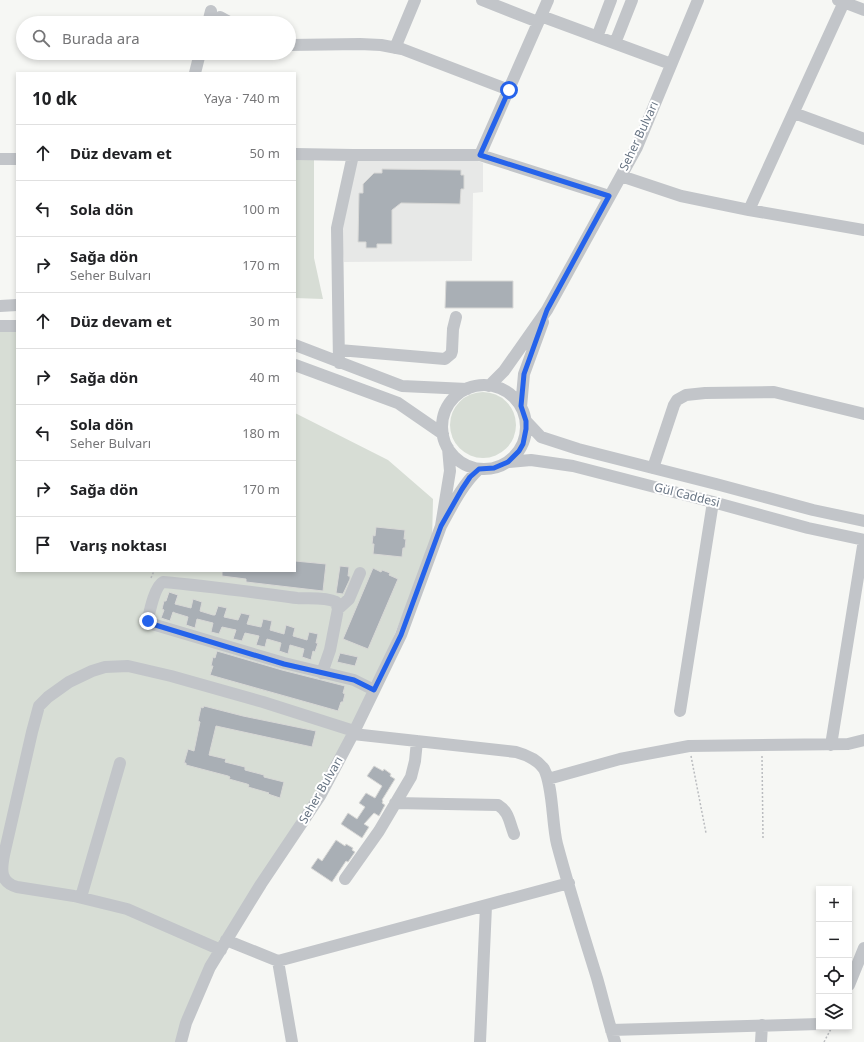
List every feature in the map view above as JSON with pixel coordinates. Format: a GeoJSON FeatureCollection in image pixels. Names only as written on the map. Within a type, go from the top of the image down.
{"type":"FeatureCollection","features":[{"type":"Feature","properties":{"kind":"street"},"geometry":{"type":"LineString","coordinates":[[395,48],[415,0]]}},
{"type":"Feature","properties":{"kind":"street"},"geometry":{"type":"LineString","coordinates":[[482,0],[597,36],[671,64]]}},
{"type":"Feature","properties":{"kind":"street"},"geometry":{"type":"LineString","coordinates":[[480,155],[548,0]]}},
{"type":"Feature","properties":{"kind":"street"},"geometry":{"type":"LineString","coordinates":[[597,36],[611,0]]}},
{"type":"Feature","properties":{"kind":"street"},"geometry":{"type":"LineString","coordinates":[[615,43],[632,0]]}},
{"type":"Feature","properties":{"kind":"street","name":"Seher Bulvarı"},"geometry":{"type":"LineString","coordinates":[[489,386],[504,371],[547,310],[637,147],[698,0]]}},
{"type":"Feature","properties":{"kind":"street"},"geometry":{"type":"LineString","coordinates":[[749,210],[794,113],[841,1],[864,10]]}},
{"type":"Feature","properties":{"kind":"street"},"geometry":{"type":"LineString","coordinates":[[296,45],[381,45],[420,55],[509,90]]}},
{"type":"Feature","properties":{"kind":"street"},"geometry":{"type":"LineString","coordinates":[[195,72],[198,60]]}},
{"type":"Feature","properties":{"kind":"street"},"geometry":{"type":"LineString","coordinates":[[794,113],[864,139]]}},
{"type":"Feature","properties":{"kind":"street"},"geometry":{"type":"LineString","coordinates":[[296,154],[480,155],[609,196]]}},
{"type":"Feature","properties":{"kind":"street"},"geometry":{"type":"LineString","coordinates":[[339,363],[337,228],[353,155]]}},
{"type":"Feature","properties":{"kind":"street"},"geometry":{"type":"LineString","coordinates":[[0,159],[16,159]]}},
{"type":"Feature","properties":{"kind":"street"},"geometry":{"type":"LineString","coordinates":[[621,176],[681,196],[749,210],[864,230]]}},
{"type":"Feature","properties":{"kind":"street"},"geometry":{"type":"LineString","coordinates":[[0,306],[16,305]]}},
{"type":"Feature","properties":{"kind":"street","name":"Seher Bulvarı"},"geometry":{"type":"LineString","coordinates":[[521,406],[524,374],[547,310]]}},
{"type":"Feature","properties":{"kind":"street"},"geometry":{"type":"LineString","coordinates":[[339,350],[445,359],[451,354],[453,329],[456,317]]}},
{"type":"Feature","properties":{"kind":"street"},"geometry":{"type":"LineString","coordinates":[[0,326],[16,326]]}},
{"type":"Feature","properties":{"kind":"street"},"geometry":{"type":"LineString","coordinates":[[296,345],[402,386],[467,389],[489,386],[511,395],[521,406],[526,421],[526,429],[523,444],[519,451],[508,462],[494,468],[471,468],[458,460],[448,448],[442,426],[445,411],[454,398],[467,389]]}},
{"type":"Feature","properties":{"kind":"street"},"geometry":{"type":"LineString","coordinates":[[296,366],[398,403],[443,434]]}},
{"type":"Feature","properties":{"kind":"street"},"geometry":{"type":"LineString","coordinates":[[653,468],[674,404],[677,400],[686,395],[705,393],[774,392],[864,414]]}},
{"type":"Feature","properties":{"kind":"street","name":"Gül Caddesi"},"geometry":{"type":"LineString","coordinates":[[526,421],[541,437],[578,449],[813,510],[864,521]]}},
{"type":"Feature","properties":{"kind":"street","name":"Seher Bulvarı"},"geometry":{"type":"LineString","coordinates":[[441,526],[450,471],[448,448]]}},
{"type":"Feature","properties":{"kind":"street","name":"Gül Caddesi"},"geometry":{"type":"LineString","coordinates":[[508,462],[531,460],[573,466],[808,528],[864,540]]}},
{"type":"Feature","properties":{"kind":"street","name":"Seher Bulvarı"},"geometry":{"type":"LineString","coordinates":[[181,1042],[186,1023],[210,967],[261,884],[320,796],[353,733],[401,635],[441,526],[470,477],[479,469]]}},
{"type":"Feature","properties":{"kind":"street"},"geometry":{"type":"LineString","coordinates":[[680,711],[713,502]]}},
{"type":"Feature","properties":{"kind":"street"},"geometry":{"type":"LineString","coordinates":[[831,745],[864,540]]}},
{"type":"Feature","properties":{"kind":"street"},"geometry":{"type":"LineString","coordinates":[[338,609],[349,600],[360,573]]}},
{"type":"Feature","properties":{"kind":"street"},"geometry":{"type":"LineString","coordinates":[[322,673],[330,650],[338,609],[336,602],[163,582],[159,585],[148,621],[152,624],[284,664],[322,673],[354,680],[374,690]]}},
{"type":"Feature","properties":{"kind":"street"},"geometry":{"type":"LineString","coordinates":[[569,883],[278,961],[224,945],[127,909],[10,884],[3,875],[2,868],[39,706],[58,689],[69,682],[92,671],[105,667],[128,666],[171,676],[256,700],[353,733],[516,752],[527,755],[540,765],[548,779],[557,842],[569,883],[611,1030],[616,1042]]}},
{"type":"Feature","properties":{"kind":"street"},"geometry":{"type":"LineString","coordinates":[[548,779],[620,759],[689,746],[831,745],[848,744],[864,740]]}},
{"type":"Feature","properties":{"kind":"street"},"geometry":{"type":"LineString","coordinates":[[345,879],[379,830],[411,777],[415,761],[417,741]]}},
{"type":"Feature","properties":{"kind":"street"},"geometry":{"type":"LineString","coordinates":[[81,898],[120,763]]}},
{"type":"Feature","properties":{"kind":"street"},"geometry":{"type":"LineString","coordinates":[[395,803],[498,805],[505,810],[514,834]]}},
{"type":"Feature","properties":{"kind":"street"},"geometry":{"type":"LineString","coordinates":[[480,1042],[486,906]]}},
{"type":"Feature","properties":{"kind":"street"},"geometry":{"type":"LineString","coordinates":[[852,978],[864,948]]}},
{"type":"Feature","properties":{"kind":"street"},"geometry":{"type":"LineString","coordinates":[[278,961],[292,1042]]}},
{"type":"Feature","properties":{"kind":"street"},"geometry":{"type":"LineString","coordinates":[[611,1030],[816,1024]]}},
{"type":"Feature","properties":{"kind":"street"},"geometry":{"type":"LineString","coordinates":[[761,1042],[762,1026]]}},
{"type":"Feature","properties":{"kind":"path"},"geometry":{"type":"LineString","coordinates":[[762,745],[763,838]]}},
{"type":"Feature","properties":{"kind":"path"},"geometry":{"type":"LineString","coordinates":[[689,746],[706,833]]}},
{"type":"Feature","properties":{"kind":"path"},"geometry":{"type":"LineString","coordinates":[[824,1042],[830,1030]]}},
{"type":"Feature","properties":{"kind":"shaded area"},"geometry":{"type":"Polygon","coordinates":[[[296,155],[314,157],[314,258],[323,299],[296,298],[296,155]]]}},
{"type":"Feature","properties":{"kind":"shaded area"},"geometry":{"type":"Polygon","coordinates":[[[362,158],[473,159],[483,163],[483,192],[473,193],[472,261],[344,262],[341,236],[357,161],[362,158]]]}},
{"type":"Feature","properties":{"kind":"shaded area"},"geometry":{"type":"Polygon","coordinates":[[[16,331],[16,572],[296,572],[296,414],[388,460],[433,499],[432,543],[360,719],[220,951],[181,1042],[0,1042],[0,332],[16,331]]]}},
{"type":"Feature","properties":{"kind":"shaded area"},"geometry":{"type":"Polygon","coordinates":[[[483,392],[495,395],[506,402],[513,413],[516,425],[513,437],[506,448],[495,455],[483,458],[471,455],[460,448],[453,437],[450,425],[453,413],[460,402],[471,395],[483,392]]]}},
{"type":"Feature","properties":{"kind":"building"},"geometry":{"type":"Polygon","coordinates":[[[382,169],[461,170],[461,175],[464,175],[464,189],[461,189],[460,204],[401,203],[392,210],[392,244],[377,244],[377,248],[366,248],[366,242],[358,242],[359,193],[363,193],[363,184],[374,173],[382,173],[382,169]]]}},
{"type":"Feature","properties":{"kind":"building"},"geometry":{"type":"Polygon","coordinates":[[[446,281],[513,281],[513,308],[445,308],[446,281]]]}},
{"type":"Feature","properties":{"kind":"building"},"geometry":{"type":"Polygon","coordinates":[[[376,527],[405,530],[405,548],[403,548],[402,557],[373,554],[373,535],[375,536],[376,527]]]}},
{"type":"Feature","properties":{"kind":"building"},"geometry":{"type":"Polygon","coordinates":[[[296,561],[326,564],[323,591],[246,582],[246,579],[222,576],[222,572],[296,572],[296,561]]]}},
{"type":"Feature","properties":{"kind":"building"},"geometry":{"type":"Polygon","coordinates":[[[340,566],[349,567],[348,576],[350,576],[343,594],[336,593],[340,566]]]}},
{"type":"Feature","properties":{"kind":"building"},"geometry":{"type":"Polygon","coordinates":[[[373,568],[381,572],[382,570],[390,573],[389,575],[398,579],[368,649],[343,639],[373,568]]]}},
{"type":"Feature","properties":{"kind":"building"},"geometry":{"type":"Polygon","coordinates":[[[169,592],[178,595],[175,604],[191,608],[193,599],[202,602],[200,611],[213,615],[215,615],[218,606],[227,608],[224,617],[238,620],[241,613],[250,615],[247,624],[261,627],[263,619],[272,621],[270,630],[284,634],[286,625],[295,628],[293,636],[307,640],[309,632],[318,634],[316,643],[318,643],[315,652],[313,651],[311,660],[302,657],[304,649],[290,645],[288,654],[279,651],[281,643],[267,639],[265,647],[256,645],[259,636],[245,633],[242,641],[233,639],[236,630],[222,627],[219,634],[211,632],[213,623],[197,619],[195,628],[186,625],[188,617],[173,612],[170,621],[161,618],[164,610],[162,609],[164,601],[166,601],[169,592]]]}},
{"type":"Feature","properties":{"kind":"building"},"geometry":{"type":"Polygon","coordinates":[[[217,651],[345,686],[343,702],[341,702],[338,711],[210,675],[213,666],[211,666],[213,657],[215,658],[217,651]]]}},
{"type":"Feature","properties":{"kind":"building"},"geometry":{"type":"Polygon","coordinates":[[[340,653],[358,657],[355,666],[337,662],[340,653]]]}},
{"type":"Feature","properties":{"kind":"building"},"geometry":{"type":"Polygon","coordinates":[[[204,706],[243,716],[316,731],[312,747],[216,726],[209,755],[226,759],[225,762],[245,767],[245,770],[264,775],[264,777],[284,782],[280,798],[248,787],[249,785],[247,784],[229,779],[230,777],[228,776],[186,765],[186,763],[184,763],[188,749],[194,751],[200,722],[198,721],[201,707],[203,708],[204,706]]]}},
{"type":"Feature","properties":{"kind":"building"},"geometry":{"type":"Polygon","coordinates":[[[374,766],[383,771],[384,769],[395,779],[382,800],[382,803],[385,805],[379,816],[374,813],[364,824],[369,827],[362,838],[341,824],[348,813],[357,819],[365,807],[359,803],[366,793],[375,798],[382,786],[367,776],[374,766]]]}},
{"type":"Feature","properties":{"kind":"building"},"geometry":{"type":"Polygon","coordinates":[[[336,840],[345,846],[346,844],[353,848],[352,850],[355,852],[348,862],[346,861],[332,882],[311,868],[318,858],[322,861],[336,840]]]}},
{"type":"Feature","properties":{"kind":"route"},"geometry":{"type":"LineString","coordinates":[[148,621],[152,624],[284,664],[354,680],[374,690],[401,635],[441,526],[462,489],[470,477],[479,469],[502,466],[514,457],[523,444],[526,429],[526,421],[521,406],[524,374],[547,310],[609,196],[480,155],[509,90]]}}]}
